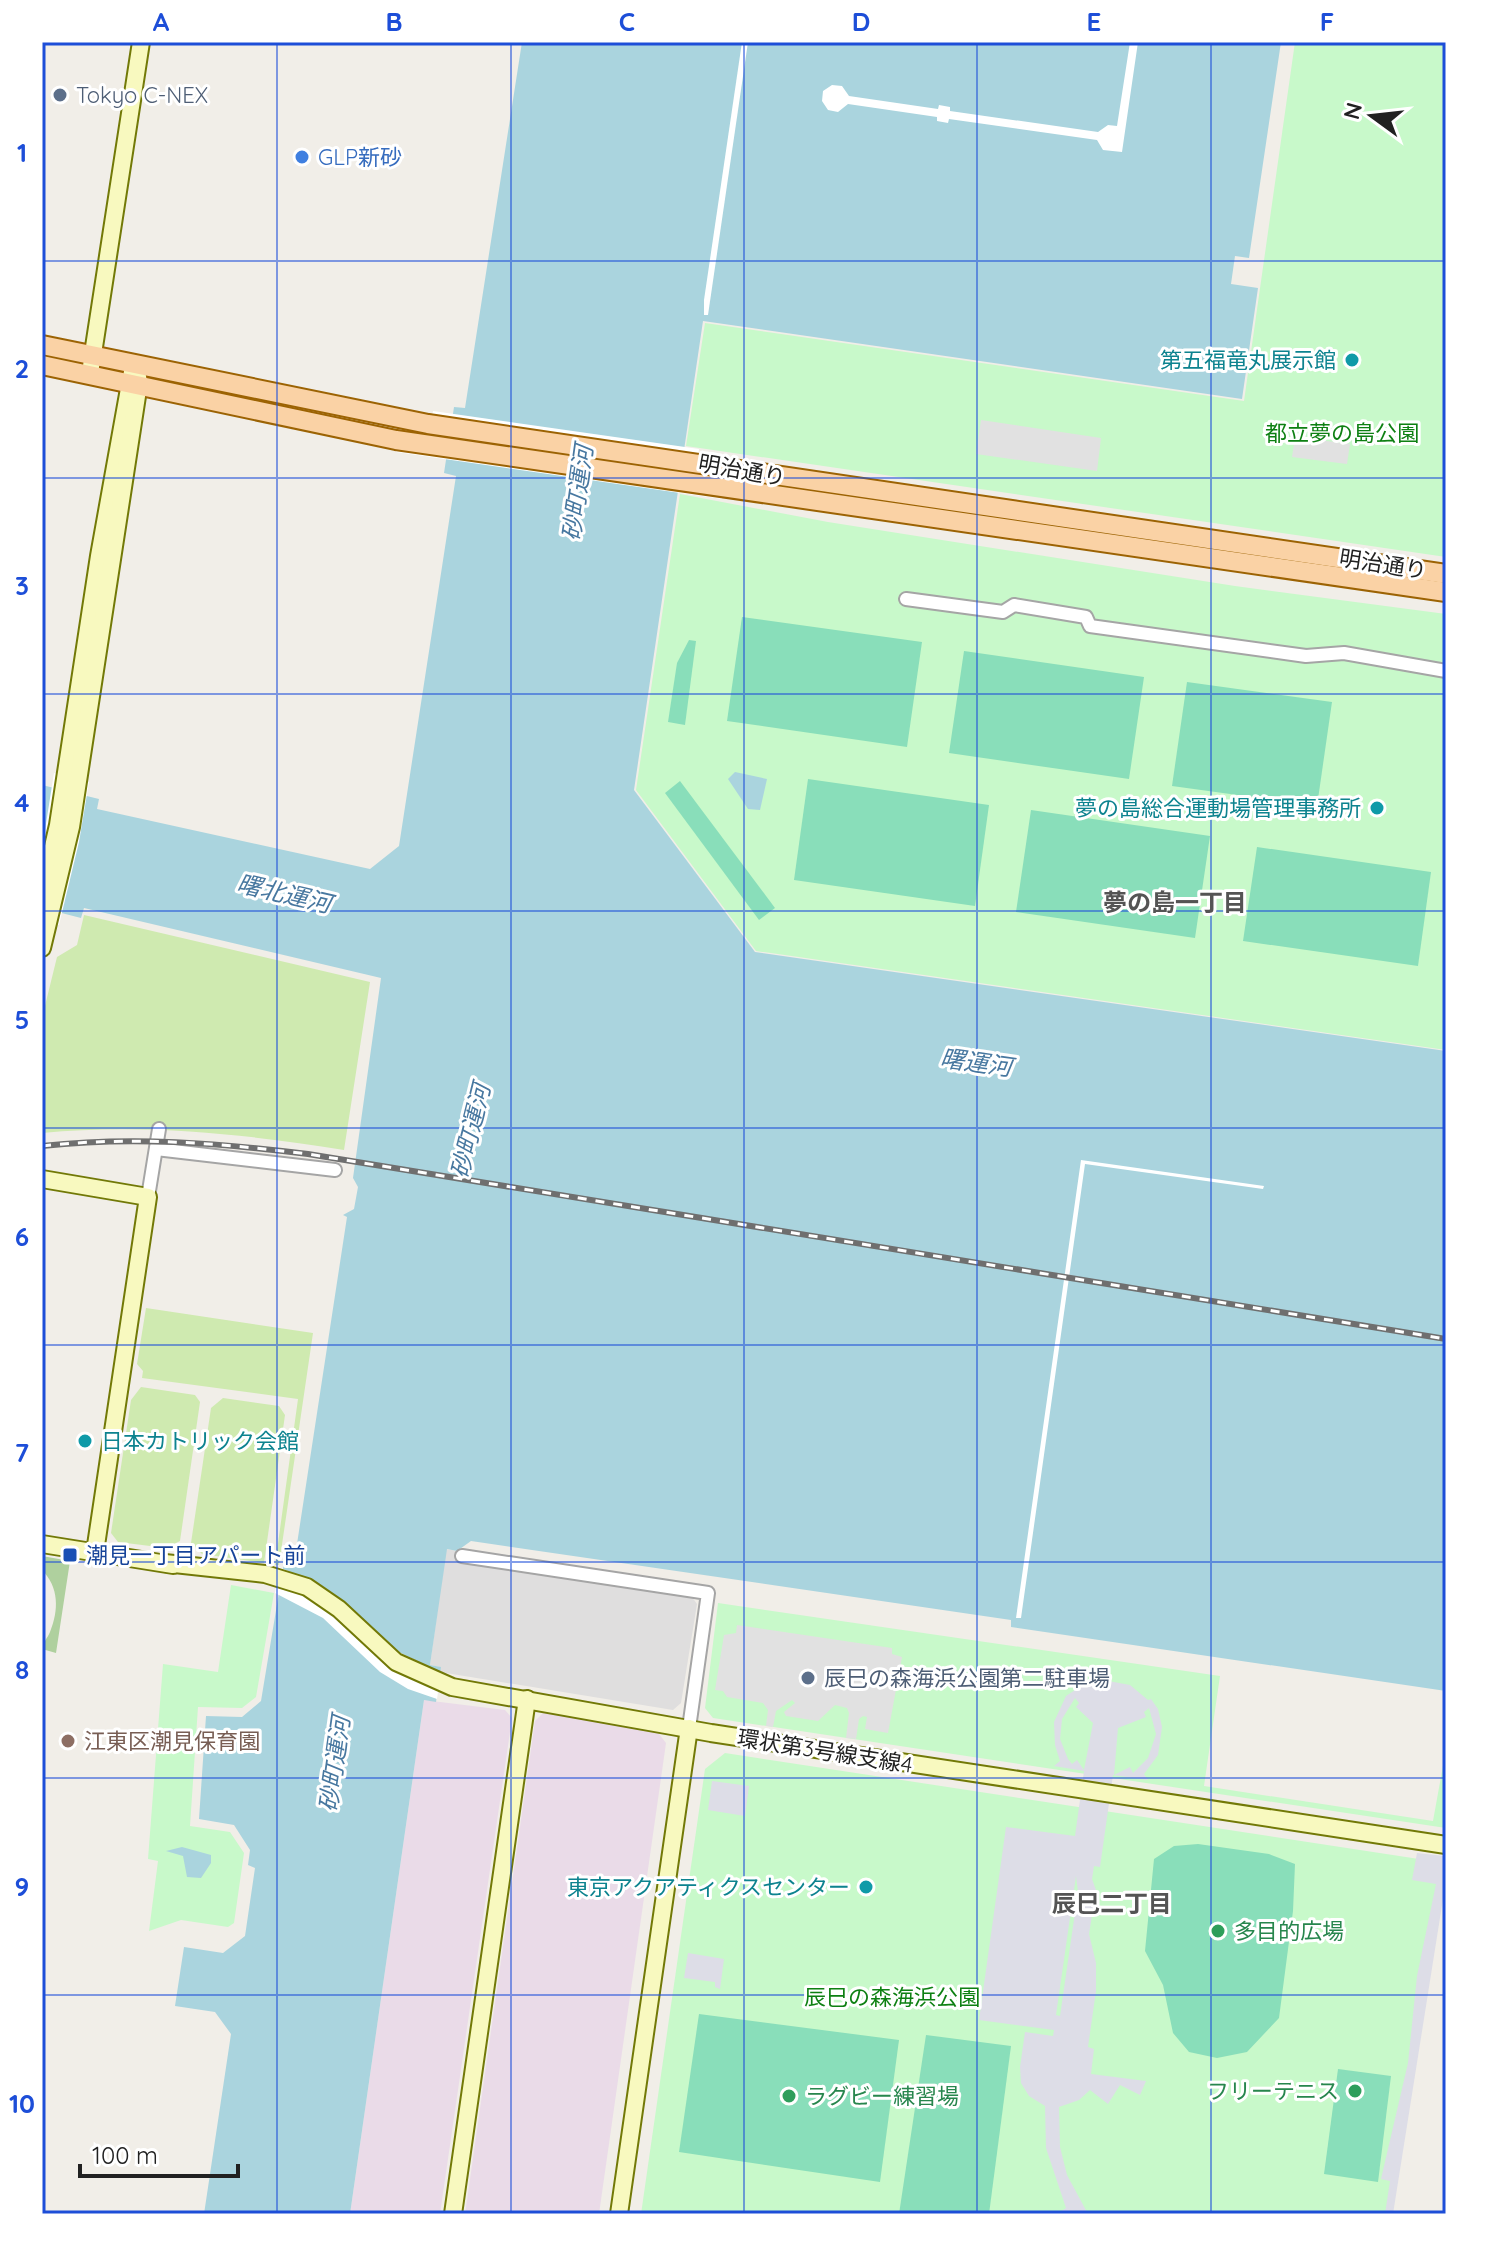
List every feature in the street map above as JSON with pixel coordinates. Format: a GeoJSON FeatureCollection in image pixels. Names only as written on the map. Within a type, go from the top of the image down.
{"type":"FeatureCollection","features":[{"type":"Feature","properties":{"kind":"main road","name":"明治通り"},"geometry":{"type":"LineString","coordinates":[[42,345],[134,376],[396,440],[1446,592]]}},
{"type":"Feature","properties":{"kind":"main road","name":"明治通り"},"geometry":{"type":"LineString","coordinates":[[42,365],[92,364]]}},
{"type":"Feature","properties":{"kind":"main road","name":"明治通り"},"geometry":{"type":"LineString","coordinates":[[134,376],[818,483],[1446,574]]}},
{"type":"Feature","properties":{"kind":"street"},"geometry":{"type":"LineString","coordinates":[[92,364],[141,42]]}},
{"type":"Feature","properties":{"kind":"street"},"geometry":{"type":"LineString","coordinates":[[42,948],[134,376]]}},
{"type":"Feature","properties":{"kind":"street"},"geometry":{"type":"LineString","coordinates":[[906,599],[1003,612],[1014,605],[1086,617],[1090,626],[1306,656],[1344,653],[1446,671]]}},
{"type":"Feature","properties":{"kind":"street"},"geometry":{"type":"LineString","coordinates":[[42,894],[71,778]]}},
{"type":"Feature","properties":{"kind":"street"},"geometry":{"type":"LineString","coordinates":[[95,1552],[159,1129]]}},
{"type":"Feature","properties":{"kind":"street"},"geometry":{"type":"LineString","coordinates":[[156,1149],[335,1170]]}},
{"type":"Feature","properties":{"kind":"street"},"geometry":{"type":"LineString","coordinates":[[42,1179],[148,1197]]}},
{"type":"Feature","properties":{"kind":"street","name":"環状第3号線支線4"},"geometry":{"type":"LineString","coordinates":[[42,1544],[277,1580],[319,1594],[384,1654],[440,1687],[1446,1845]]}},
{"type":"Feature","properties":{"kind":"street"},"geometry":{"type":"LineString","coordinates":[[462,1556],[708,1593],[619,2214]]}},
{"type":"Feature","properties":{"kind":"street"},"geometry":{"type":"LineString","coordinates":[[453,2214],[526,1702]]}},
{"type":"Feature","properties":{"kind":"shaded area"},"geometry":{"type":"Polygon","coordinates":[[[981,420],[1101,438],[1097,471],[976,454],[981,420]]]}},
{"type":"Feature","properties":{"kind":"shaded area"},"geometry":{"type":"Polygon","coordinates":[[[1295,437],[1350,444],[1347,464],[1292,457],[1295,437]]]}},
{"type":"Feature","properties":{"kind":"shaded area"},"geometry":{"type":"Polygon","coordinates":[[[446,1549],[457,1551],[457,1562],[692,1597],[697,1604],[681,1703],[673,1710],[440,1672],[440,1667],[430,1665],[446,1549]]]}},
{"type":"Feature","properties":{"kind":"shaded area","name":"辰巳の森海浜公園第二駐車場"},"geometry":{"type":"Polygon","coordinates":[[[737,1625],[892,1648],[892,1654],[902,1657],[888,1733],[865,1729],[867,1717],[863,1716],[859,1719],[856,1739],[846,1738],[847,1708],[835,1705],[818,1721],[786,1716],[784,1712],[795,1703],[792,1700],[776,1711],[773,1727],[766,1726],[768,1710],[763,1703],[727,1697],[723,1691],[715,1690],[724,1635],[736,1633],[737,1625]]]}},
{"type":"Feature","properties":{"kind":"shaded area"},"geometry":{"type":"Polygon","coordinates":[[[1103,1680],[1130,1685],[1148,1700],[1151,1699],[1158,1709],[1162,1727],[1158,1755],[1144,1774],[1148,1780],[1113,1775],[1100,1867],[1094,1866],[1092,1879],[1096,1890],[1089,1934],[1096,1963],[1096,1991],[1088,2047],[1094,2049],[1091,2074],[1146,2081],[1140,2095],[1120,2085],[1108,2104],[1090,2090],[1079,2100],[1059,2107],[1060,2147],[1067,2175],[1088,2214],[1057,2214],[1066,2208],[1046,2148],[1045,2106],[1029,2096],[1021,2083],[1020,2067],[1025,2032],[1053,2036],[1054,2030],[979,2020],[1006,1827],[1075,1836],[1084,1771],[1054,1766],[1060,1761],[1055,1745],[1054,1722],[1066,1696],[1078,1688],[1103,1680]],[[1075,1698],[1062,1719],[1060,1739],[1068,1759],[1072,1764],[1077,1760],[1084,1770],[1093,1723],[1076,1707],[1079,1703],[1075,1698]],[[1149,1708],[1144,1712],[1146,1717],[1118,1728],[1114,1775],[1130,1767],[1133,1773],[1148,1758],[1156,1734],[1149,1708]],[[1076,1876],[1056,2015],[1060,2016],[1078,1892],[1076,1876]]]}},
{"type":"Feature","properties":{"kind":"shaded area"},"geometry":{"type":"Polygon","coordinates":[[[424,1700],[505,1710],[512,1718],[440,2214],[350,2214],[424,1700]]]}},
{"type":"Feature","properties":{"kind":"shaded area"},"geometry":{"type":"Polygon","coordinates":[[[543,1713],[656,1730],[666,1743],[599,2214],[465,2214],[535,1721],[543,1713]]]}},
{"type":"Feature","properties":{"kind":"shaded area"},"geometry":{"type":"Polygon","coordinates":[[[712,1781],[749,1786],[745,1816],[708,1810],[712,1781]]]}},
{"type":"Feature","properties":{"kind":"shaded area"},"geometry":{"type":"Polygon","coordinates":[[[1417,1853],[1444,1856],[1446,1880],[1393,2214],[1385,2214],[1390,2181],[1381,2179],[1408,2063],[1417,1976],[1436,1884],[1412,1880],[1417,1853]]]}},
{"type":"Feature","properties":{"kind":"shaded area"},"geometry":{"type":"Polygon","coordinates":[[[688,1953],[724,1959],[720,1989],[715,1987],[715,1982],[684,1978],[688,1953]]]}},
{"type":"Feature","properties":{"kind":"green space","name":"都立夢の島公園"},"geometry":{"type":"Polygon","coordinates":[[[1295,42],[1446,42],[1446,557],[686,446],[705,323],[1244,401],[1295,42]]]}},
{"type":"Feature","properties":{"kind":"green space"},"geometry":{"type":"Polygon","coordinates":[[[680,494],[828,522],[1235,586],[1446,614],[1446,1050],[756,951],[636,790],[680,494]]]}},
{"type":"Feature","properties":{"kind":"green space"},"geometry":{"type":"Polygon","coordinates":[[[742,617],[922,642],[907,747],[727,721],[742,617]]]}},
{"type":"Feature","properties":{"kind":"green space"},"geometry":{"type":"Polygon","coordinates":[[[689,640],[696,641],[685,725],[668,722],[677,663],[689,640]]]}},
{"type":"Feature","properties":{"kind":"green space"},"geometry":{"type":"Polygon","coordinates":[[[964,651],[1144,677],[1129,779],[949,753],[964,651]]]}},
{"type":"Feature","properties":{"kind":"green space"},"geometry":{"type":"Polygon","coordinates":[[[1187,682],[1332,702],[1317,806],[1172,786],[1187,682]]]}},
{"type":"Feature","properties":{"kind":"green space"},"geometry":{"type":"Polygon","coordinates":[[[808,779],[989,805],[975,906],[794,880],[808,779]]]}},
{"type":"Feature","properties":{"kind":"green space"},"geometry":{"type":"Polygon","coordinates":[[[680,781],[775,908],[759,920],[665,793],[680,781]]]}},
{"type":"Feature","properties":{"kind":"green space"},"geometry":{"type":"Polygon","coordinates":[[[1031,810],[1210,836],[1195,938],[1016,912],[1031,810]]]}},
{"type":"Feature","properties":{"kind":"green space"},"geometry":{"type":"Polygon","coordinates":[[[1257,847],[1431,872],[1418,966],[1243,941],[1257,847]]]}},
{"type":"Feature","properties":{"kind":"green space"},"geometry":{"type":"Polygon","coordinates":[[[84,915],[370,982],[344,1150],[194,1132],[118,1129],[42,1133],[42,1018],[57,957],[77,945],[84,915]]]}},
{"type":"Feature","properties":{"kind":"green space"},"geometry":{"type":"Polygon","coordinates":[[[146,1308],[313,1333],[279,1565],[275,1565],[298,1399],[142,1378],[143,1371],[137,1364],[146,1308]]]}},
{"type":"Feature","properties":{"kind":"green space"},"geometry":{"type":"Polygon","coordinates":[[[141,1387],[195,1395],[200,1402],[180,1541],[166,1548],[118,1542],[111,1533],[131,1400],[141,1387]]]}},
{"type":"Feature","properties":{"kind":"green space"},"geometry":{"type":"Polygon","coordinates":[[[223,1398],[279,1406],[285,1415],[264,1563],[202,1554],[191,1543],[211,1408],[223,1398]]]}},
{"type":"Feature","properties":{"kind":"green space"},"geometry":{"type":"Polygon","coordinates":[[[42,1556],[70,1561],[56,1653],[42,1649],[53,1624],[56,1599],[52,1584],[42,1570],[42,1556]]]}},
{"type":"Feature","properties":{"kind":"green space"},"geometry":{"type":"Polygon","coordinates":[[[231,1585],[274,1593],[256,1697],[242,1708],[198,1707],[190,1826],[230,1832],[244,1853],[234,1923],[228,1927],[181,1920],[149,1931],[158,1861],[148,1859],[163,1664],[218,1672],[231,1585]]]}},
{"type":"Feature","properties":{"kind":"green space"},"geometry":{"type":"Polygon","coordinates":[[[718,1603],[1220,1676],[1204,1786],[1433,1821],[1446,1749],[1446,1828],[713,1718],[705,1708],[718,1603]]]}},
{"type":"Feature","properties":{"kind":"green space","name":"辰巳の森海浜公園"},"geometry":{"type":"Polygon","coordinates":[[[725,1753],[1432,1861],[1441,1873],[1391,2214],[641,2214],[705,1769],[725,1753]]]}},
{"type":"Feature","properties":{"kind":"green space","name":"多目的広場"},"geometry":{"type":"Polygon","coordinates":[[[1198,1844],[1269,1854],[1295,1864],[1293,1911],[1279,2018],[1247,2052],[1217,2058],[1189,2052],[1173,2033],[1163,1985],[1145,1951],[1154,1859],[1174,1846],[1198,1844]]]}},
{"type":"Feature","properties":{"kind":"green space","name":"ラグビー練習場"},"geometry":{"type":"Polygon","coordinates":[[[699,2014],[899,2040],[880,2182],[679,2152],[699,2014]]]}},
{"type":"Feature","properties":{"kind":"green space"},"geometry":{"type":"Polygon","coordinates":[[[926,2035],[1011,2046],[989,2214],[899,2214],[926,2035]]]}},
{"type":"Feature","properties":{"kind":"green space"},"geometry":{"type":"Polygon","coordinates":[[[1338,2069],[1391,2076],[1378,2182],[1324,2174],[1338,2069]]]}},
{"type":"Feature","properties":{"kind":"water"},"geometry":{"type":"Polygon","coordinates":[[[522,42],[1281,42],[1249,258],[1235,256],[1231,284],[1258,288],[1242,399],[703,321],[634,790],[755,952],[1446,1051],[1446,1691],[1011,1627],[1011,1620],[471,1541],[457,1551],[447,1549],[430,1665],[441,1667],[436,1702],[424,1700],[350,2214],[204,2214],[231,2034],[215,2012],[175,2006],[184,1947],[223,1953],[245,1936],[255,1868],[248,1865],[250,1850],[234,1825],[199,1819],[206,1716],[242,1717],[261,1701],[285,1556],[295,1557],[347,1217],[343,1215],[354,1209],[358,1187],[353,1178],[381,978],[84,908],[81,918],[42,908],[42,785],[99,799],[97,809],[370,869],[399,846],[456,476],[444,473],[454,407],[465,408],[522,42]]]}},
{"type":"Feature","properties":{"kind":"water"},"geometry":{"type":"Polygon","coordinates":[[[735,772],[767,779],[760,810],[748,809],[728,779],[735,772]]]}},
{"type":"Feature","properties":{"kind":"water"},"geometry":{"type":"Polygon","coordinates":[[[182,1847],[211,1855],[211,1863],[201,1878],[187,1877],[183,1856],[166,1851],[182,1847]]]}},
{"type":"Feature","properties":{"kind":"pier"},"geometry":{"type":"Polygon","coordinates":[[[742,42],[748,42],[708,315],[704,315],[704,300],[742,42]]]}},
{"type":"Feature","properties":{"kind":"pier"},"geometry":{"type":"Polygon","coordinates":[[[1130,42],[1138,42],[1122,152],[1103,150],[1097,140],[949,119],[948,123],[937,121],[937,117],[848,104],[838,112],[828,110],[822,101],[823,91],[832,85],[842,86],[849,96],[938,109],[939,105],[950,107],[950,111],[1098,132],[1108,125],[1117,126],[1130,42]]]}},
{"type":"Feature","properties":{"kind":"pier"},"geometry":{"type":"Polygon","coordinates":[[[433,411],[699,449],[696,472],[726,477],[722,499],[396,452],[399,430],[429,434],[433,411]]]}},
{"type":"Feature","properties":{"kind":"pier"},"geometry":{"type":"Polygon","coordinates":[[[54,773],[89,782],[79,842],[59,925],[42,921],[42,849],[54,773]]]}},
{"type":"Feature","properties":{"kind":"pier"},"geometry":{"type":"Polygon","coordinates":[[[1081,1160],[1264,1186],[1263,1189],[1085,1164],[1021,1618],[1016,1618],[1081,1160]]]}},
{"type":"Feature","properties":{"kind":"pier"},"geometry":{"type":"Polygon","coordinates":[[[279,1567],[324,1587],[397,1651],[441,1673],[437,1699],[408,1689],[380,1672],[323,1618],[275,1593],[279,1567]]]}},
{"type":"Feature","properties":{"kind":"railway"},"geometry":{"type":"LineString","coordinates":[[42,1146],[109,1141],[175,1142],[308,1154],[1446,1339]]}},
{"type":"Feature","properties":{"kind":"place","name":"Tokyo C-NEX"},"geometry":{"type":"Point","coordinates":[60,95]}},
{"type":"Feature","properties":{"kind":"place","name":"GLP新砂"},"geometry":{"type":"Point","coordinates":[302,157]}},
{"type":"Feature","properties":{"kind":"place","name":"第五福竜丸展示館"},"geometry":{"type":"Point","coordinates":[1352,360]}},
{"type":"Feature","properties":{"kind":"place","name":"夢の島総合運動場管理事務所"},"geometry":{"type":"Point","coordinates":[1377,808]}},
{"type":"Feature","properties":{"kind":"place","name":"日本カトリック会館"},"geometry":{"type":"Point","coordinates":[85,1441]}},
{"type":"Feature","properties":{"kind":"place","name":"潮見一丁目アパート前"},"geometry":{"type":"Point","coordinates":[70,1555]}},
{"type":"Feature","properties":{"kind":"place","name":"辰巳の森海浜公園第二駐車場"},"geometry":{"type":"Point","coordinates":[808,1678]}},
{"type":"Feature","properties":{"kind":"place","name":"江東区潮見保育園"},"geometry":{"type":"Point","coordinates":[68,1741]}},
{"type":"Feature","properties":{"kind":"place","name":"東京アクアティクスセンター"},"geometry":{"type":"Point","coordinates":[866,1887]}},
{"type":"Feature","properties":{"kind":"place","name":"多目的広場"},"geometry":{"type":"Point","coordinates":[1218,1931]}},
{"type":"Feature","properties":{"kind":"place","name":"フリーテニス"},"geometry":{"type":"Point","coordinates":[1355,2091]}},
{"type":"Feature","properties":{"kind":"place","name":"ラグビー練習場"},"geometry":{"type":"Point","coordinates":[789,2096]}},
{"type":"Feature","properties":{"kind":"district","name":"夢の島一丁目"},"geometry":{"type":"Point","coordinates":[1175,903]}},
{"type":"Feature","properties":{"kind":"district","name":"辰巳二丁目"},"geometry":{"type":"Point","coordinates":[1112,1904]}},
{"type":"Feature","properties":{"kind":"water label","name":"砂町運河"},"geometry":{"type":"Point","coordinates":[578,493]}},
{"type":"Feature","properties":{"kind":"water label","name":"曙北運河"},"geometry":{"type":"Point","coordinates":[284,894]}},
{"type":"Feature","properties":{"kind":"water label","name":"曙運河"},"geometry":{"type":"Point","coordinates":[976,1063]}},
{"type":"Feature","properties":{"kind":"water label","name":"砂町運河"},"geometry":{"type":"Point","coordinates":[471,1131]}},
{"type":"Feature","properties":{"kind":"water label","name":"砂町運河"},"geometry":{"type":"Point","coordinates":[335,1764]}}]}
